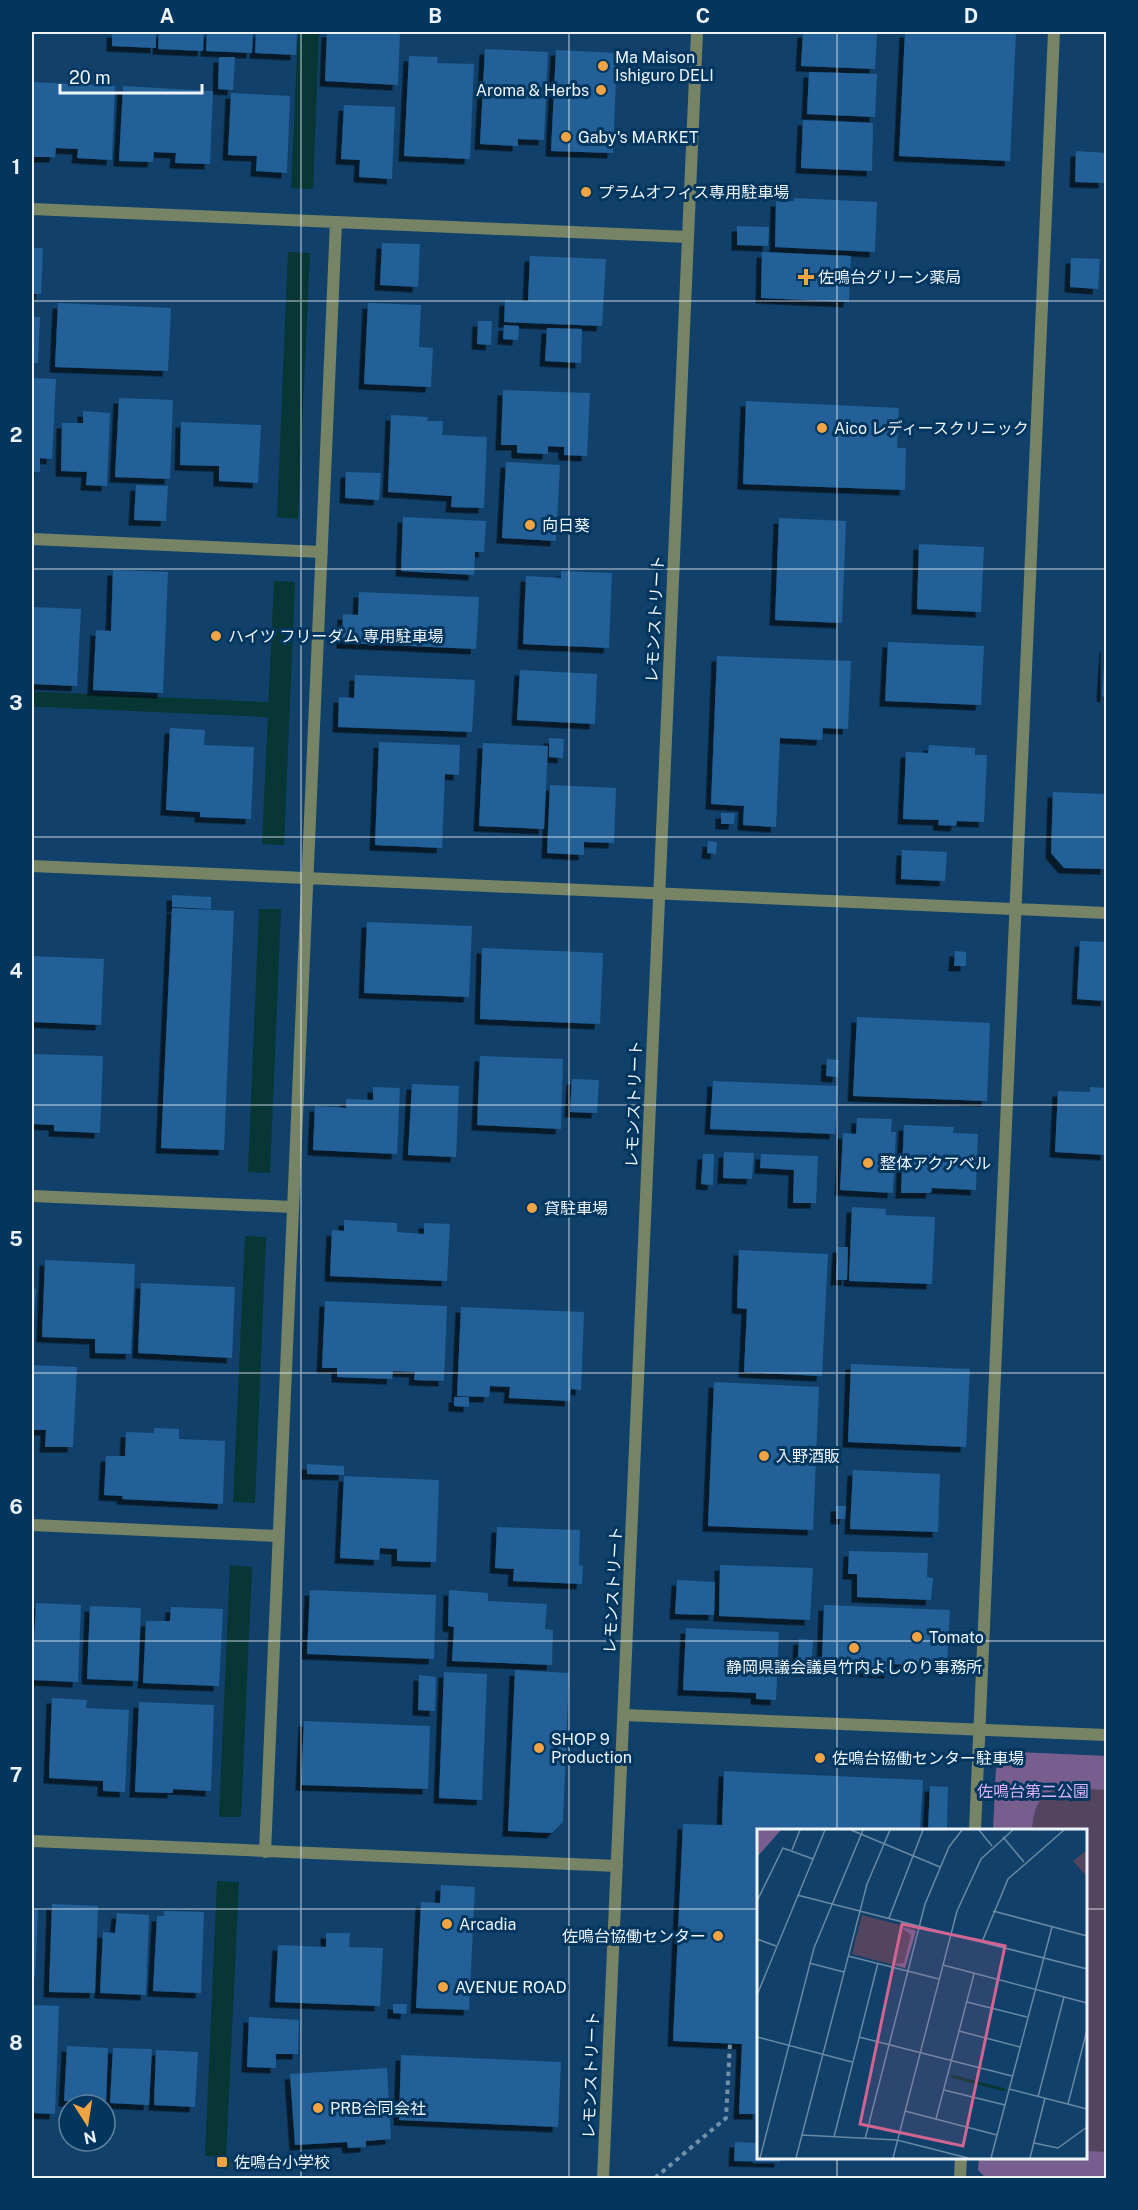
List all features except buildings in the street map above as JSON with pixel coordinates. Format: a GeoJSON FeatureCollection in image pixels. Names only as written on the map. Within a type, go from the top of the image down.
{"type":"FeatureCollection","features":[{"type":"Feature","properties":{"kind":"street","name":"レモンストリート"},"geometry":{"type":"LineString","coordinates":[[603,2178],[697,32]]}},
{"type":"Feature","properties":{"kind":"street"},"geometry":{"type":"LineString","coordinates":[[975,1829],[1054,32]]}},
{"type":"Feature","properties":{"kind":"street"},"geometry":{"type":"LineString","coordinates":[[32,209],[688,237]]}},
{"type":"Feature","properties":{"kind":"street"},"geometry":{"type":"LineString","coordinates":[[265,1852],[336,222]]}},
{"type":"Feature","properties":{"kind":"street"},"geometry":{"type":"LineString","coordinates":[[32,539],[322,552]]}},
{"type":"Feature","properties":{"kind":"street"},"geometry":{"type":"LineString","coordinates":[[32,867],[1107,912]]}},
{"type":"Feature","properties":{"kind":"street"},"geometry":{"type":"LineString","coordinates":[[32,1196],[293,1207]]}},
{"type":"Feature","properties":{"kind":"street"},"geometry":{"type":"LineString","coordinates":[[32,1525],[279,1536]]}},
{"type":"Feature","properties":{"kind":"street"},"geometry":{"type":"LineString","coordinates":[[624,1715],[1107,1735]]}},
{"type":"Feature","properties":{"kind":"street"},"geometry":{"type":"LineString","coordinates":[[32,1842],[617,1866]]}},
{"type":"Feature","properties":{"kind":"street"},"geometry":{"type":"LineString","coordinates":[[960,2178],[961,2159]]}},
{"type":"Feature","properties":{"kind":"path"},"geometry":{"type":"LineString","coordinates":[[655,2178],[726,2118],[730,2043]]}},
{"type":"Feature","properties":{"kind":"green space","name":"佐鳴台第二公園"},"geometry":{"type":"Polygon","coordinates":[[[1015,1752],[1106,1756],[1106,2178],[986,2178],[978,2170],[979,2159],[1087,2159],[1087,1829],[993,1829],[996,1769],[1015,1752]]]}},
{"type":"Feature","properties":{"kind":"green space"},"geometry":{"type":"Polygon","coordinates":[[[1015,1752],[1106,1756],[1106,1790],[1066,1788],[1056,1790],[1046,1794],[1039,1802],[1034,1813],[1032,1829],[993,1829],[996,1769],[1015,1752]]]}},
{"type":"Feature","properties":{"kind":"green space"},"geometry":{"type":"Polygon","coordinates":[[[1087,2151],[1106,2152],[1106,2178],[986,2178],[978,2170],[979,2159],[1087,2159],[1087,2151]]]}},
{"type":"Feature","properties":{"kind":"shaded area"},"geometry":{"type":"Polygon","coordinates":[[[298,32],[319,32],[313,189],[291,188],[298,32]]]}},
{"type":"Feature","properties":{"kind":"shaded area"},"geometry":{"type":"Polygon","coordinates":[[[288,252],[310,253],[298,519],[277,517],[288,252]]]}},
{"type":"Feature","properties":{"kind":"shaded area"},"geometry":{"type":"Polygon","coordinates":[[[274,581],[295,582],[284,845],[262,844],[274,581]]]}},
{"type":"Feature","properties":{"kind":"shaded area"},"geometry":{"type":"Polygon","coordinates":[[[259,909],[281,909],[270,1173],[248,1172],[259,909]]]}},
{"type":"Feature","properties":{"kind":"shaded area"},"geometry":{"type":"Polygon","coordinates":[[[245,1236],[266,1237],[255,1503],[233,1502],[245,1236]]]}},
{"type":"Feature","properties":{"kind":"shaded area"},"geometry":{"type":"Polygon","coordinates":[[[230,1565],[252,1567],[241,1817],[219,1817],[230,1565]]]}},
{"type":"Feature","properties":{"kind":"shaded area"},"geometry":{"type":"Polygon","coordinates":[[[217,1881],[239,1882],[226,2157],[205,2156],[217,1881]]]}},
{"type":"Feature","properties":{"kind":"waterway"},"geometry":{"type":"LineString","coordinates":[[32,699],[279,710]]}},
{"type":"Feature","properties":{"kind":"place","name":"Ma Maison Ishiguro DELI"},"geometry":{"type":"Point","coordinates":[603,66]}},
{"type":"Feature","properties":{"kind":"place","name":"Aroma & Herbs"},"geometry":{"type":"Point","coordinates":[601,90]}},
{"type":"Feature","properties":{"kind":"place","name":"Gaby's MARKET"},"geometry":{"type":"Point","coordinates":[566,137]}},
{"type":"Feature","properties":{"kind":"place","name":"プラムオフィス専用駐車場"},"geometry":{"type":"Point","coordinates":[586,192]}},
{"type":"Feature","properties":{"kind":"place","name":"佐鳴台グリーン薬局"},"geometry":{"type":"Point","coordinates":[806,277]}},
{"type":"Feature","properties":{"kind":"place","name":"Aico レディースクリニック"},"geometry":{"type":"Point","coordinates":[822,428]}},
{"type":"Feature","properties":{"kind":"place","name":"向日葵"},"geometry":{"type":"Point","coordinates":[530,525]}},
{"type":"Feature","properties":{"kind":"place","name":"ハイツ フリーダム 専用駐車場"},"geometry":{"type":"Point","coordinates":[216,636]}},
{"type":"Feature","properties":{"kind":"place","name":"整体アクアベル"},"geometry":{"type":"Point","coordinates":[868,1163]}},
{"type":"Feature","properties":{"kind":"place","name":"貸駐車場"},"geometry":{"type":"Point","coordinates":[532,1208]}},
{"type":"Feature","properties":{"kind":"place","name":"入野酒販"},"geometry":{"type":"Point","coordinates":[764,1456]}},
{"type":"Feature","properties":{"kind":"place","name":"Tomato"},"geometry":{"type":"Point","coordinates":[917,1637]}},
{"type":"Feature","properties":{"kind":"place","name":"静岡県議会議員竹内よしのり事務所"},"geometry":{"type":"Point","coordinates":[854,1648]}},
{"type":"Feature","properties":{"kind":"place","name":"SHOP 9 Production"},"geometry":{"type":"Point","coordinates":[539,1748]}},
{"type":"Feature","properties":{"kind":"place","name":"佐鳴台協働センター駐車場"},"geometry":{"type":"Point","coordinates":[820,1758]}},
{"type":"Feature","properties":{"kind":"place","name":"Arcadia"},"geometry":{"type":"Point","coordinates":[447,1924]}},
{"type":"Feature","properties":{"kind":"place","name":"佐鳴台協働センター"},"geometry":{"type":"Point","coordinates":[718,1936]}},
{"type":"Feature","properties":{"kind":"place","name":"AVENUE ROAD"},"geometry":{"type":"Point","coordinates":[443,1987]}},
{"type":"Feature","properties":{"kind":"place","name":"PRB合同会社"},"geometry":{"type":"Point","coordinates":[318,2108]}},
{"type":"Feature","properties":{"kind":"place","name":"佐鳴台小学校"},"geometry":{"type":"Point","coordinates":[222,2162]}}]}
